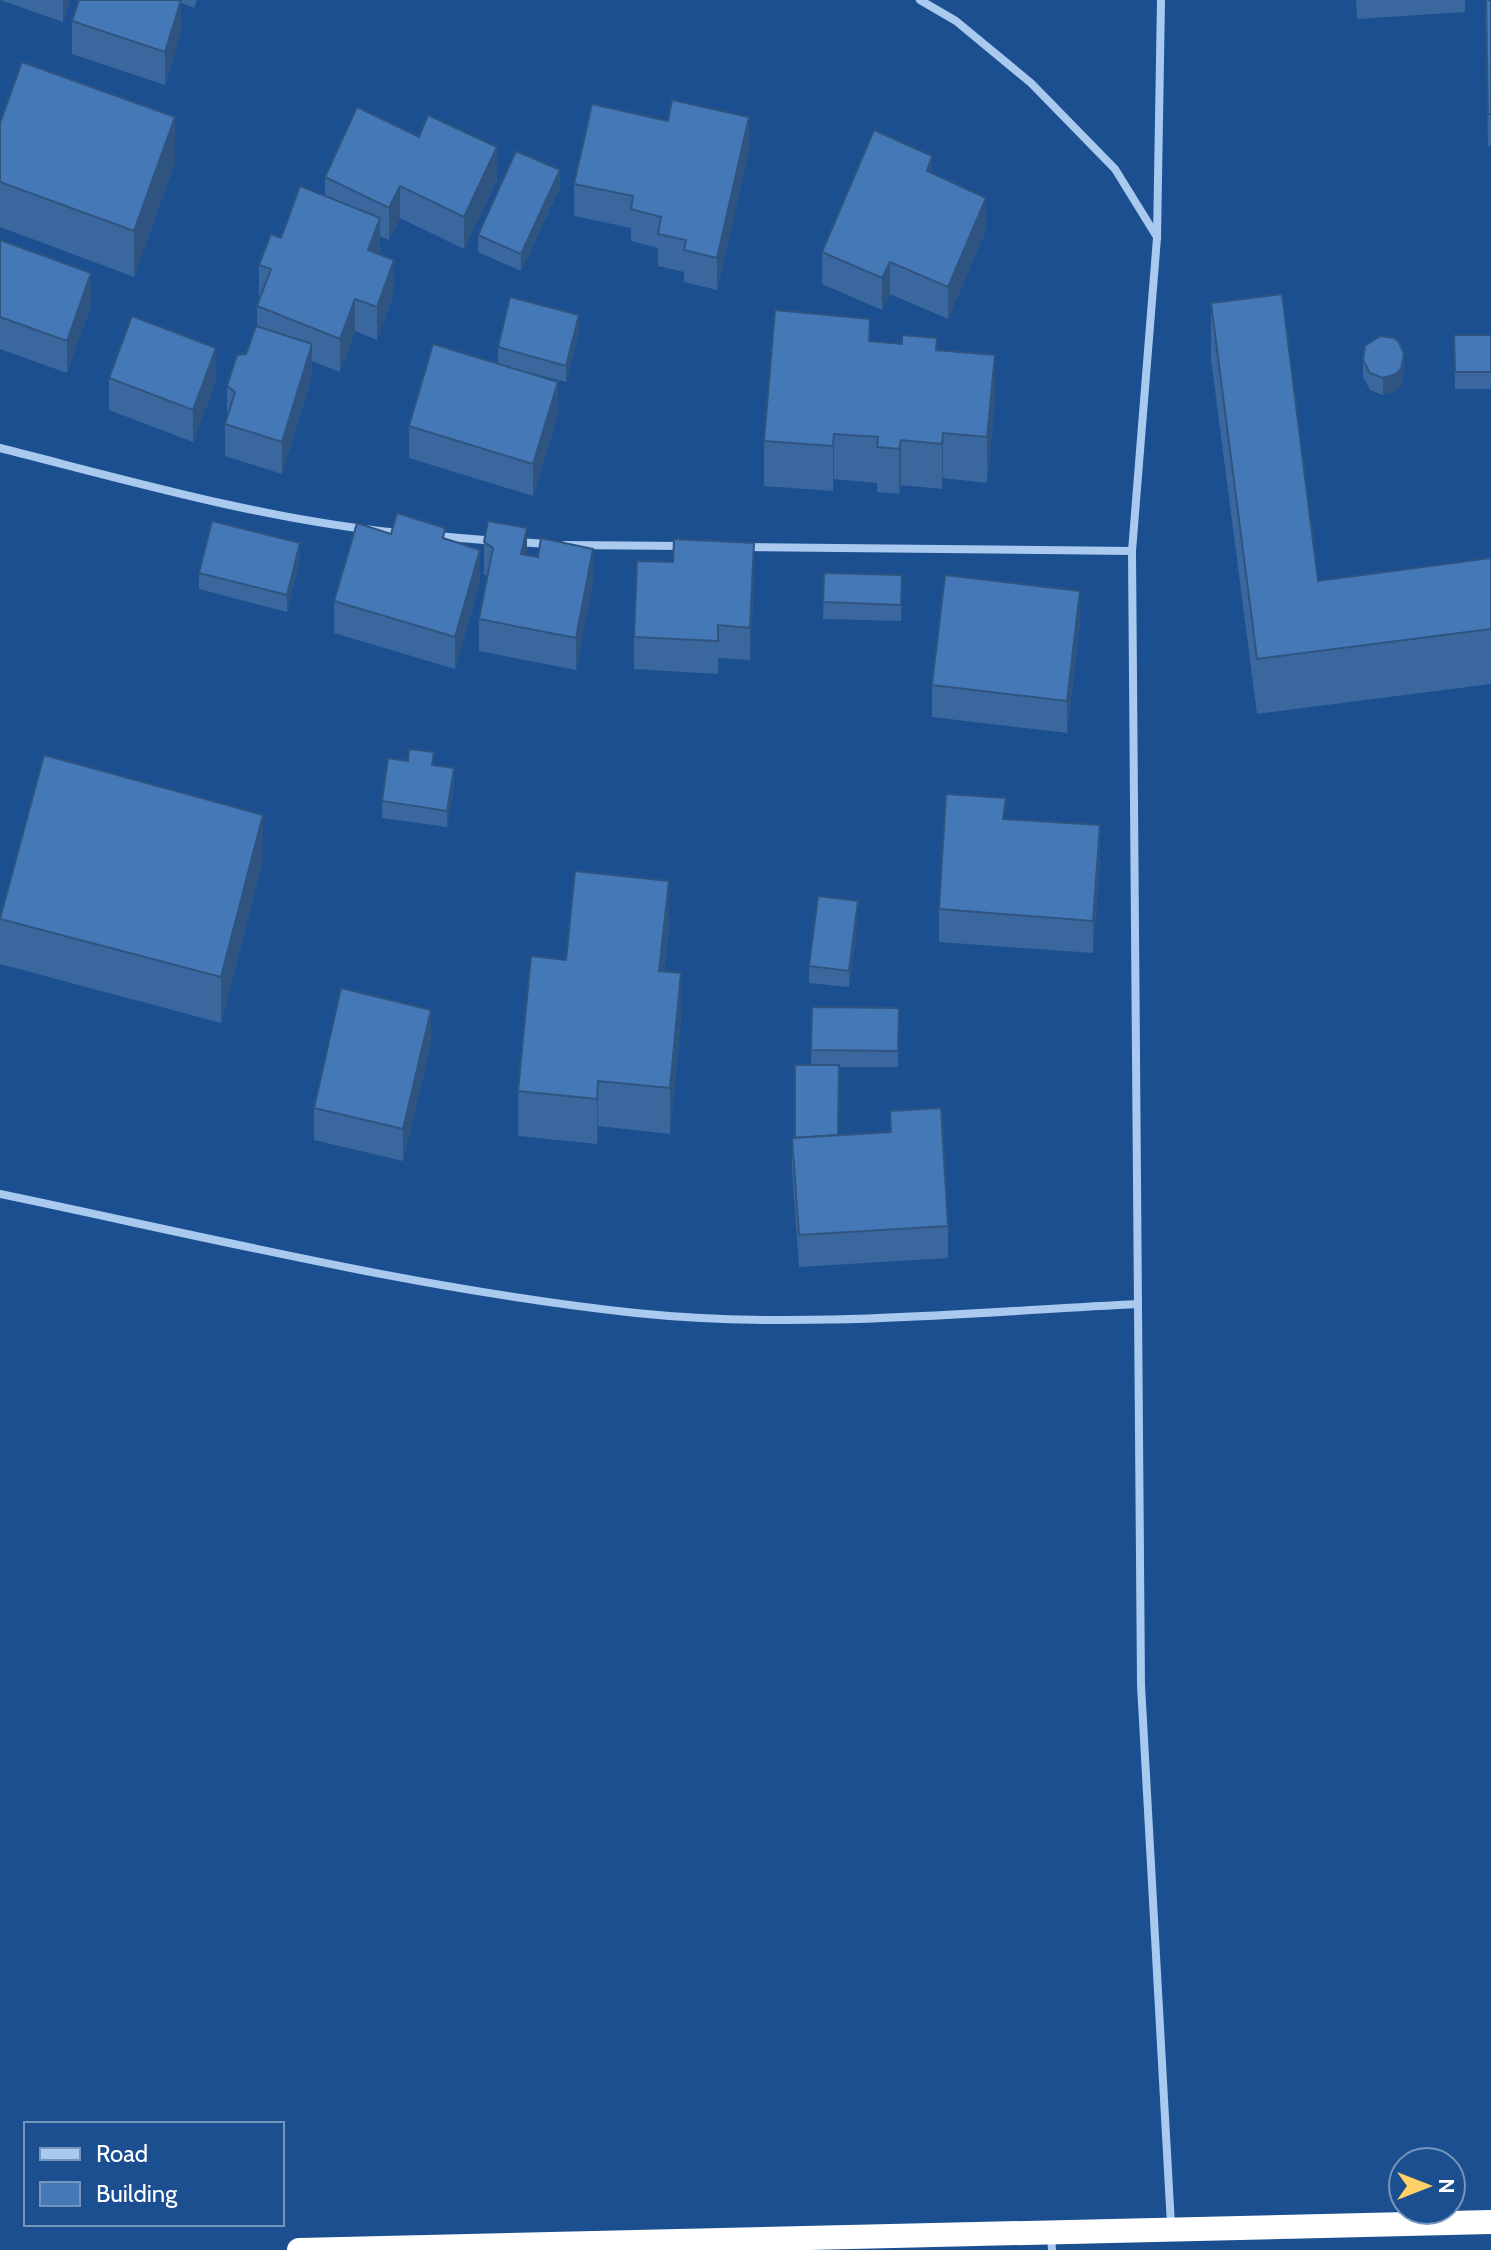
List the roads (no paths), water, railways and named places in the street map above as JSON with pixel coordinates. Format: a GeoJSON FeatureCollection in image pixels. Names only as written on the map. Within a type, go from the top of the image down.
{"type":"FeatureCollection","features":[{"type":"Feature","properties":{"kind":"highway"},"geometry":{"type":"LineString","coordinates":[[299,2250],[1052,2242],[1172,2230],[1491,2222]]}},
{"type":"Feature","properties":{"kind":"street"},"geometry":{"type":"LineString","coordinates":[[920,0],[956,21],[1031,83],[1115,169],[1157,238]]}},
{"type":"Feature","properties":{"kind":"street"},"geometry":{"type":"LineString","coordinates":[[1161,0],[1157,238],[1132,551],[1141,1685],[1172,2230]]}},
{"type":"Feature","properties":{"kind":"street"},"geometry":{"type":"LineString","coordinates":[[0,448],[167,490],[329,524],[408,533]]}},
{"type":"Feature","properties":{"kind":"street"},"geometry":{"type":"LineString","coordinates":[[423,535],[563,545],[689,546]]}},
{"type":"Feature","properties":{"kind":"street"},"geometry":{"type":"LineString","coordinates":[[737,546],[1132,551]]}},
{"type":"Feature","properties":{"kind":"street"},"geometry":{"type":"LineString","coordinates":[[0,1194],[448,1287],[638,1313],[790,1320],[1138,1304]]}}]}
